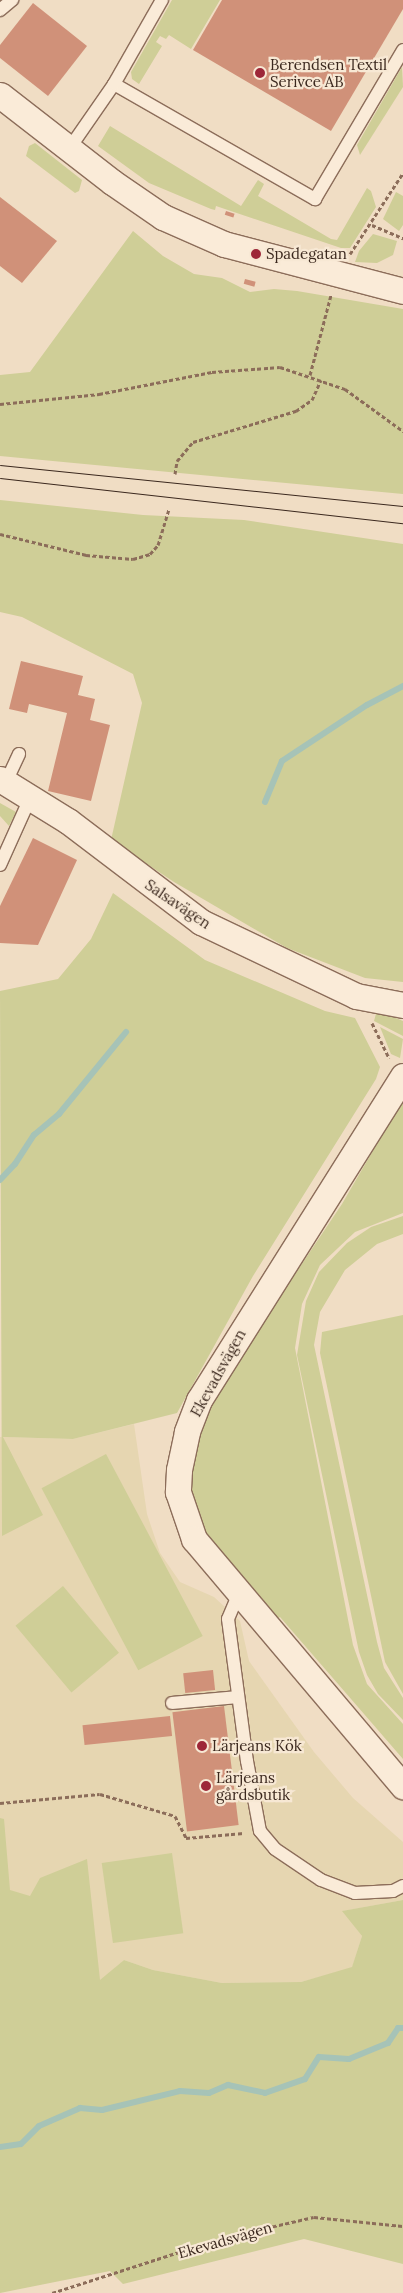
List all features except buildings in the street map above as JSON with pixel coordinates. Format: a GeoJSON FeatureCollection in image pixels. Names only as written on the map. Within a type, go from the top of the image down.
{"type":"FeatureCollection","features":[{"type":"Feature","properties":{"kind":"street"},"geometry":{"type":"LineString","coordinates":[[0,95],[69,149],[163,217],[199,234],[300,266],[401,283]]}},
{"type":"Feature","properties":{"kind":"street","name":"Salsavägen"},"geometry":{"type":"LineString","coordinates":[[3,781],[31,796],[201,922],[356,996],[403,1005]]}},
{"type":"Feature","properties":{"kind":"street","name":"Ekevadsvägen"},"geometry":{"type":"LineString","coordinates":[[403,1076],[229,1349],[199,1400],[186,1432],[179,1470],[178,1492],[184,1516],[194,1539],[403,1786]]}},
{"type":"Feature","properties":{"kind":"lane"},"geometry":{"type":"LineString","coordinates":[[0,10],[12,0]]}},
{"type":"Feature","properties":{"kind":"lane"},"geometry":{"type":"LineString","coordinates":[[69,149],[114,84],[162,0]]}},
{"type":"Feature","properties":{"kind":"lane"},"geometry":{"type":"LineString","coordinates":[[114,84],[316,199],[403,50]]}},
{"type":"Feature","properties":{"kind":"lane"},"geometry":{"type":"LineString","coordinates":[[3,781],[19,754]]}},
{"type":"Feature","properties":{"kind":"lane"},"geometry":{"type":"LineString","coordinates":[[0,865],[31,796]]}},
{"type":"Feature","properties":{"kind":"lane"},"geometry":{"type":"LineString","coordinates":[[239,1594],[228,1619],[238,1697],[260,1831],[275,1849],[321,1880],[355,1893],[393,1891],[403,1886]]}},
{"type":"Feature","properties":{"kind":"lane"},"geometry":{"type":"LineString","coordinates":[[172,1703],[238,1697]]}},
{"type":"Feature","properties":{"kind":"path"},"geometry":{"type":"LineString","coordinates":[[341,253],[348,255],[372,225],[403,173]]}},
{"type":"Feature","properties":{"kind":"path"},"geometry":{"type":"LineString","coordinates":[[372,225],[403,238]]}},
{"type":"Feature","properties":{"kind":"path"},"geometry":{"type":"LineString","coordinates":[[310,375],[331,292]]}},
{"type":"Feature","properties":{"kind":"path"},"geometry":{"type":"LineString","coordinates":[[0,404],[99,394],[239,368],[280,367],[310,375],[345,389],[403,431]]}},
{"type":"Feature","properties":{"kind":"path"},"geometry":{"type":"LineString","coordinates":[[175,474],[177,461],[193,442],[296,411],[312,400],[322,380]]}},
{"type":"Feature","properties":{"kind":"path"},"geometry":{"type":"LineString","coordinates":[[0,534],[86,555],[132,559],[150,554],[158,545],[169,510]]}},
{"type":"Feature","properties":{"kind":"path"},"geometry":{"type":"LineString","coordinates":[[0,1803],[100,1794],[175,1816],[186,1838],[260,1831]]}},
{"type":"Feature","properties":{"kind":"path","name":"Ekevadsvägen"},"geometry":{"type":"LineString","coordinates":[[52,2293],[222,2238],[314,2217],[403,2226]]}},
{"type":"Feature","properties":{"kind":"shaded area"},"geometry":{"type":"Polygon","coordinates":[[[172,0],[220,0],[191,49],[169,35],[166,39],[160,36],[156,42],[162,46],[139,84],[132,79],[131,72],[172,0]]]}},
{"type":"Feature","properties":{"kind":"shaded area"},"geometry":{"type":"Polygon","coordinates":[[[402,67],[403,87],[360,155],[357,145],[402,67]]]}},
{"type":"Feature","properties":{"kind":"shaded area"},"geometry":{"type":"Polygon","coordinates":[[[110,126],[241,206],[258,180],[264,184],[258,196],[331,239],[337,240],[367,188],[371,191],[376,207],[350,248],[341,248],[216,206],[215,210],[211,209],[149,183],[98,146],[110,126]]]}},
{"type":"Feature","properties":{"kind":"shaded area"},"geometry":{"type":"Polygon","coordinates":[[[35,143],[82,180],[79,191],[75,193],[26,156],[29,146],[35,143]]]}},
{"type":"Feature","properties":{"kind":"shaded area"},"geometry":{"type":"Polygon","coordinates":[[[396,192],[403,196],[403,225],[399,231],[383,219],[396,192]]]}},
{"type":"Feature","properties":{"kind":"shaded area"},"geometry":{"type":"Polygon","coordinates":[[[133,231],[163,256],[194,274],[222,278],[250,292],[274,289],[297,291],[403,309],[403,494],[0,456],[0,375],[30,372],[133,231]]]}},
{"type":"Feature","properties":{"kind":"shaded area"},"geometry":{"type":"Polygon","coordinates":[[[373,234],[397,241],[393,255],[377,263],[355,262],[359,251],[373,234]]]}},
{"type":"Feature","properties":{"kind":"shaded area"},"geometry":{"type":"Polygon","coordinates":[[[0,500],[143,515],[244,520],[403,544],[403,982],[365,978],[287,948],[174,882],[111,840],[142,703],[133,674],[22,617],[0,612],[0,500]]]}},
{"type":"Feature","properties":{"kind":"shaded area"},"geometry":{"type":"Polygon","coordinates":[[[0,803],[16,812],[9,826],[0,816],[0,803]]]}},
{"type":"Feature","properties":{"kind":"shaded area"},"geometry":{"type":"Polygon","coordinates":[[[113,893],[205,960],[325,1011],[355,1018],[380,1067],[376,1079],[253,1276],[177,1413],[73,1439],[3,1437],[43,1515],[2,1536],[0,991],[58,979],[91,939],[113,893]]]}},
{"type":"Feature","properties":{"kind":"shaded area"},"geometry":{"type":"Polygon","coordinates":[[[377,1010],[403,1021],[403,1036],[374,1021],[377,1010]]]}},
{"type":"Feature","properties":{"kind":"shaded area"},"geometry":{"type":"Polygon","coordinates":[[[380,1027],[403,1039],[400,1058],[391,1054],[380,1027]]]}},
{"type":"Feature","properties":{"kind":"shaded area"},"geometry":{"type":"Polygon","coordinates":[[[403,1099],[403,1213],[355,1232],[320,1265],[302,1304],[295,1348],[353,1645],[367,1684],[403,1724],[403,1759],[280,1617],[274,1621],[223,1561],[196,1519],[188,1482],[204,1410],[342,1204],[403,1099]]]}},
{"type":"Feature","properties":{"kind":"shaded area"},"geometry":{"type":"Polygon","coordinates":[[[403,1216],[403,1234],[377,1244],[345,1270],[320,1312],[314,1345],[377,1642],[384,1668],[403,1698],[403,1720],[378,1694],[367,1675],[359,1652],[297,1355],[306,1301],[319,1272],[347,1243],[371,1227],[403,1216]]]}},
{"type":"Feature","properties":{"kind":"shaded area"},"geometry":{"type":"Polygon","coordinates":[[[403,1315],[403,1694],[385,1662],[320,1353],[322,1332],[403,1315]]]}},
{"type":"Feature","properties":{"kind":"shaded area"},"geometry":{"type":"Polygon","coordinates":[[[134,1424],[147,1514],[160,1553],[180,1582],[214,1597],[240,1621],[249,1661],[314,1752],[353,1798],[403,1842],[403,1900],[343,1911],[362,1936],[352,1968],[301,1982],[222,1983],[153,1970],[124,1960],[100,1981],[0,1945],[0,1437],[73,1439],[134,1424]]]}},
{"type":"Feature","properties":{"kind":"shaded area"},"geometry":{"type":"Polygon","coordinates":[[[106,1454],[203,1636],[138,1670],[42,1488],[106,1454]]]}},
{"type":"Feature","properties":{"kind":"shaded area"},"geometry":{"type":"Polygon","coordinates":[[[63,1586],[119,1653],[71,1692],[16,1626],[63,1586]]]}},
{"type":"Feature","properties":{"kind":"shaded area"},"geometry":{"type":"Polygon","coordinates":[[[0,1818],[4,1819],[10,1890],[30,1896],[40,1878],[87,1859],[100,1980],[124,1960],[153,1970],[222,1983],[301,1982],[352,1967],[362,1936],[342,1911],[403,1900],[403,2264],[304,2239],[123,2284],[110,2271],[0,2293],[0,1818]]]}},
{"type":"Feature","properties":{"kind":"shaded area"},"geometry":{"type":"Polygon","coordinates":[[[172,1853],[183,1933],[113,1943],[102,1863],[172,1853]]]}},
{"type":"Feature","properties":{"kind":"waterway"},"geometry":{"type":"LineString","coordinates":[[265,802],[282,761],[367,705],[403,686]]}},
{"type":"Feature","properties":{"kind":"waterway"},"geometry":{"type":"LineString","coordinates":[[0,1180],[15,1164],[34,1135],[59,1114],[126,1032]]}},
{"type":"Feature","properties":{"kind":"waterway"},"geometry":{"type":"LineString","coordinates":[[0,2147],[21,2144],[39,2126],[80,2108],[102,2110],[180,2091],[209,2093],[228,2085],[265,2093],[305,2079],[319,2057],[349,2059],[388,2043],[398,2028],[403,2028]]}},
{"type":"Feature","properties":{"kind":"tram line"},"geometry":{"type":"LineString","coordinates":[[0,465],[403,506]]}},
{"type":"Feature","properties":{"kind":"tram line"},"geometry":{"type":"LineString","coordinates":[[0,478],[403,523]]}},
{"type":"Feature","properties":{"kind":"place","name":"Berendsen Textil Serivce AB"},"geometry":{"type":"Point","coordinates":[260,73]}},
{"type":"Feature","properties":{"kind":"place","name":"Spadegatan"},"geometry":{"type":"Point","coordinates":[256,254]}},
{"type":"Feature","properties":{"kind":"place","name":"Lärjeans Kök"},"geometry":{"type":"Point","coordinates":[202,1746]}},
{"type":"Feature","properties":{"kind":"place","name":"Lärjeans gårdsbutik"},"geometry":{"type":"Point","coordinates":[206,1786]}}]}
